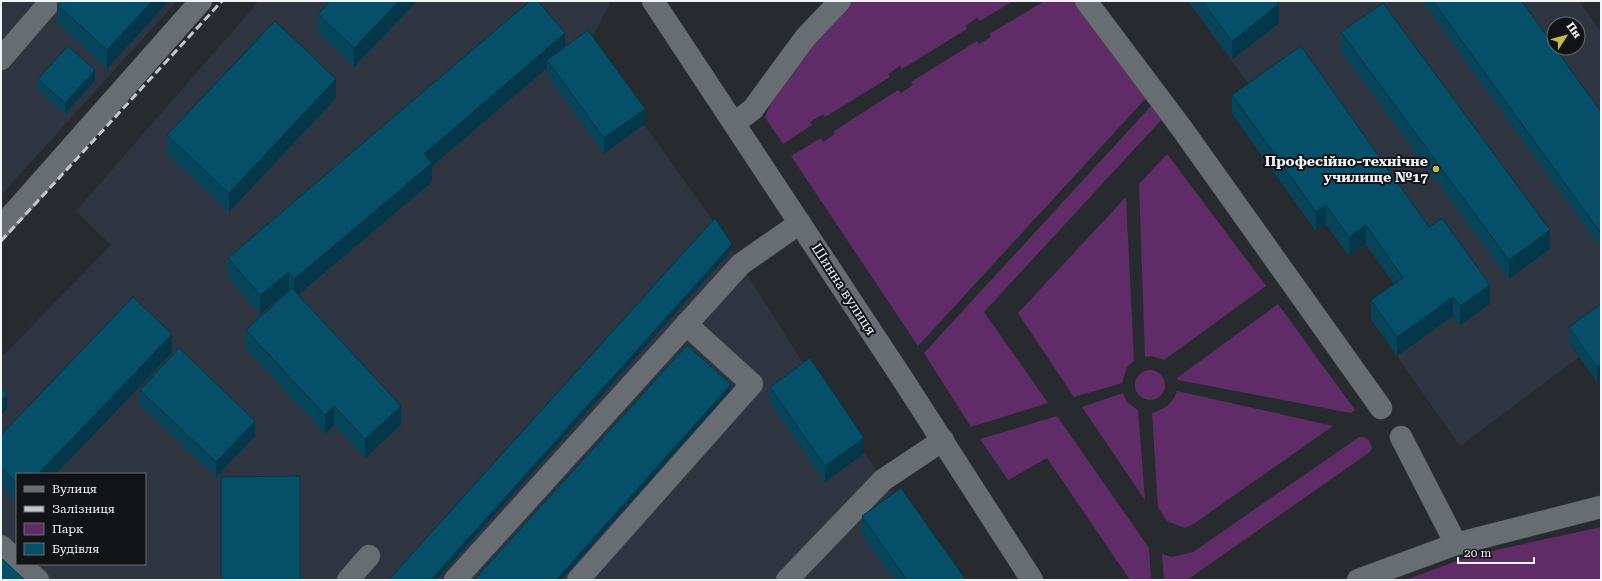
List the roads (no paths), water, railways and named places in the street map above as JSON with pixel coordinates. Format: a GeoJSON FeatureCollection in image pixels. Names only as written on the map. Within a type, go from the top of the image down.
{"type":"FeatureCollection","features":[{"type":"Feature","properties":{"kind":"street"},"geometry":{"type":"LineString","coordinates":[[1,60],[51,1]]}},
{"type":"Feature","properties":{"kind":"street"},"geometry":{"type":"LineString","coordinates":[[1,227],[201,1]]}},
{"type":"Feature","properties":{"kind":"street","name":"Шинна вулиця"},"geometry":{"type":"LineString","coordinates":[[653,1],[943,440],[1032,580]]}},
{"type":"Feature","properties":{"kind":"street"},"geometry":{"type":"LineString","coordinates":[[735,123],[753,109],[805,38],[840,1]]}},
{"type":"Feature","properties":{"kind":"street"},"geometry":{"type":"LineString","coordinates":[[1086,1],[1180,126],[1381,408]]}},
{"type":"Feature","properties":{"kind":"street"},"geometry":{"type":"LineString","coordinates":[[455,580],[741,264],[800,223]]}},
{"type":"Feature","properties":{"kind":"street"},"geometry":{"type":"LineString","coordinates":[[578,580],[752,384],[686,324]]}},
{"type":"Feature","properties":{"kind":"street"},"geometry":{"type":"LineString","coordinates":[[1401,437],[1456,544]]}},
{"type":"Feature","properties":{"kind":"street"},"geometry":{"type":"LineString","coordinates":[[788,580],[883,480],[943,440]]}},
{"type":"Feature","properties":{"kind":"street"},"geometry":{"type":"LineString","coordinates":[[1358,580],[1456,544],[1601,507]]}},
{"type":"Feature","properties":{"kind":"street"},"geometry":{"type":"LineString","coordinates":[[1,546],[16,560]]}},
{"type":"Feature","properties":{"kind":"street"},"geometry":{"type":"LineString","coordinates":[[348,580],[369,556]]}},
{"type":"Feature","properties":{"kind":"street"},"geometry":{"type":"LineString","coordinates":[[21,565],[38,580]]}},
{"type":"Feature","properties":{"kind":"railway"},"geometry":{"type":"LineString","coordinates":[[1,241],[222,1]]}},
{"type":"Feature","properties":{"kind":"place","name":"Професійно-технічне училище №17"},"geometry":{"type":"Point","coordinates":[1436,169]}}]}
